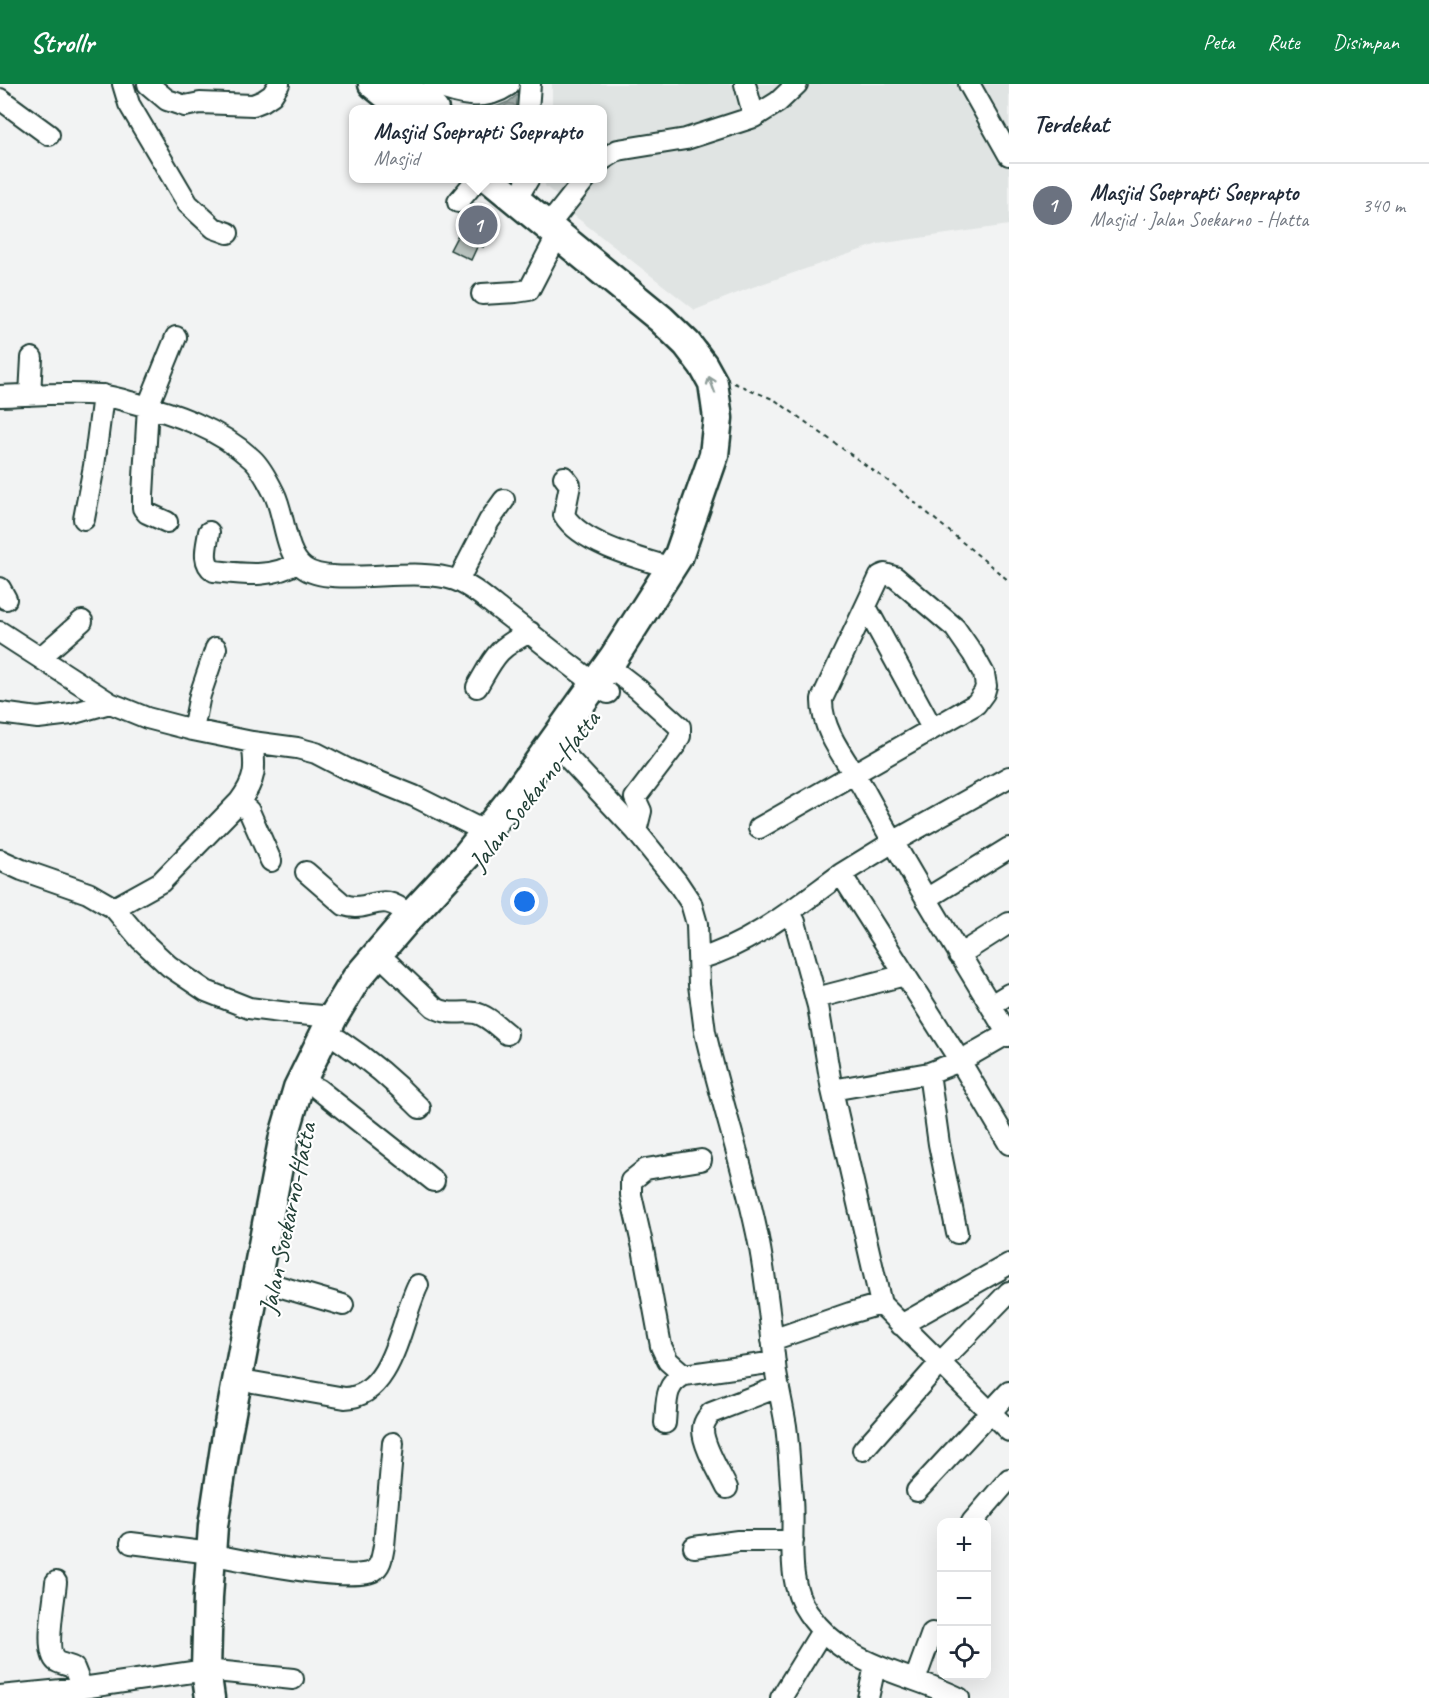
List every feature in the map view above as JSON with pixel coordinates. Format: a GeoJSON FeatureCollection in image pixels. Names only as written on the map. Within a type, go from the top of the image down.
{"type":"FeatureCollection","features":[{"type":"Feature","properties":{"kind":"highway"},"geometry":{"type":"LineString","coordinates":[[373,84],[399,105]]}},
{"type":"Feature","properties":{"kind":"highway"},"geometry":{"type":"LineString","coordinates":[[402,84],[428,105]]}},
{"type":"Feature","properties":{"kind":"highway"},"geometry":{"type":"LineString","coordinates":[[508,183],[687,344],[713,383],[718,418],[714,455],[680,555],[608,680]]}},
{"type":"Feature","properties":{"kind":"highway"},"geometry":{"type":"LineString","coordinates":[[555,224],[663,296],[697,328],[716,350],[734,383],[737,413],[736,433],[731,455],[714,509],[694,558],[665,614],[608,680]]}},
{"type":"Feature","properties":{"kind":"highway","name":"Jalan Soekarno-Hatta"},"geometry":{"type":"LineString","coordinates":[[212,1683],[218,1555],[234,1437],[253,1382],[298,1145],[336,1028],[354,1010],[389,964],[500,840],[608,680]]}},
{"type":"Feature","properties":{"kind":"highway"},"geometry":{"type":"LineString","coordinates":[[234,1437],[284,1137],[298,1088],[336,1028],[356,980],[560,748]]}},
{"type":"Feature","properties":{"kind":"main road"},"geometry":{"type":"LineString","coordinates":[[436,84],[473,94],[492,92],[507,84]]}},
{"type":"Feature","properties":{"kind":"street"},"geometry":{"type":"LineString","coordinates":[[123,84],[129,104],[188,204],[214,228],[228,232]]}},
{"type":"Feature","properties":{"kind":"street"},"geometry":{"type":"LineString","coordinates":[[148,84],[167,100],[176,105],[185,106],[200,103],[253,105],[272,95],[279,84]]}},
{"type":"Feature","properties":{"kind":"street"},"geometry":{"type":"LineString","coordinates":[[528,105],[530,84]]}},
{"type":"Feature","properties":{"kind":"street"},"geometry":{"type":"LineString","coordinates":[[539,105],[540,84]]}},
{"type":"Feature","properties":{"kind":"street"},"geometry":{"type":"LineString","coordinates":[[745,84],[754,117]]}},
{"type":"Feature","properties":{"kind":"street"},"geometry":{"type":"LineString","coordinates":[[607,157],[618,150],[686,139],[754,117],[778,102],[797,84]]}},
{"type":"Feature","properties":{"kind":"street"},"geometry":{"type":"LineString","coordinates":[[969,84],[1009,155]]}},
{"type":"Feature","properties":{"kind":"street"},"geometry":{"type":"LineString","coordinates":[[0,99],[49,135]]}},
{"type":"Feature","properties":{"kind":"street"},"geometry":{"type":"LineString","coordinates":[[458,202],[508,183]]}},
{"type":"Feature","properties":{"kind":"street"},"geometry":{"type":"LineString","coordinates":[[482,294],[529,290],[555,224],[583,183]]}},
{"type":"Feature","properties":{"kind":"street"},"geometry":{"type":"LineString","coordinates":[[167,522],[147,513],[143,508],[148,406],[176,337]]}},
{"type":"Feature","properties":{"kind":"street"},"geometry":{"type":"LineString","coordinates":[[30,395],[32,358]]}},
{"type":"Feature","properties":{"kind":"street"},"geometry":{"type":"LineString","coordinates":[[0,396],[70,393],[103,395],[194,421],[254,460],[275,495],[291,549],[305,569],[334,577],[419,573],[436,574],[458,581],[530,632],[608,680],[654,703],[680,727],[680,736],[635,798],[641,811],[636,831]]}},
{"type":"Feature","properties":{"kind":"street"},"geometry":{"type":"LineString","coordinates":[[84,519],[94,466],[103,395]]}},
{"type":"Feature","properties":{"kind":"street"},"geometry":{"type":"LineString","coordinates":[[564,477],[570,485],[564,515],[577,530],[615,549],[672,568]]}},
{"type":"Feature","properties":{"kind":"street"},"geometry":{"type":"LineString","coordinates":[[458,581],[489,521],[504,500]]}},
{"type":"Feature","properties":{"kind":"street"},"geometry":{"type":"LineString","coordinates":[[209,532],[207,563],[214,572],[270,574],[288,569],[298,562]]}},
{"type":"Feature","properties":{"kind":"street"},"geometry":{"type":"LineString","coordinates":[[759,828],[854,773],[932,728],[976,704],[984,693],[986,686],[984,674],[955,628],[895,577],[885,574],[880,576],[822,699],[822,712],[829,731],[854,773],[893,843],[1008,1035],[960,1061],[929,1073],[832,1090]]}},
{"type":"Feature","properties":{"kind":"street"},"geometry":{"type":"LineString","coordinates":[[866,607],[932,728]]}},
{"type":"Feature","properties":{"kind":"street"},"geometry":{"type":"LineString","coordinates":[[41,657],[82,621]]}},
{"type":"Feature","properties":{"kind":"street"},"geometry":{"type":"LineString","coordinates":[[0,632],[110,703],[147,718],[193,730],[252,742],[297,747],[316,753],[346,769],[414,796],[486,832]]}},
{"type":"Feature","properties":{"kind":"street"},"geometry":{"type":"LineString","coordinates":[[477,687],[497,653],[509,643],[530,632]]}},
{"type":"Feature","properties":{"kind":"street"},"geometry":{"type":"LineString","coordinates":[[193,730],[200,695],[216,648]]}},
{"type":"Feature","properties":{"kind":"street"},"geometry":{"type":"LineString","coordinates":[[0,713],[38,718],[70,714],[110,703]]}},
{"type":"Feature","properties":{"kind":"street"},"geometry":{"type":"LineString","coordinates":[[114,908],[161,882],[239,802],[249,788],[255,772],[252,742]]}},
{"type":"Feature","properties":{"kind":"street"},"geometry":{"type":"LineString","coordinates":[[560,748],[636,831],[676,882],[691,903],[697,924],[699,985],[705,1032],[759,1243],[778,1386],[786,1426],[795,1584],[806,1611],[822,1631],[856,1657],[959,1698]]}},
{"type":"Feature","properties":{"kind":"street"},"geometry":{"type":"LineString","coordinates":[[699,959],[740,943],[842,874],[1009,777]]}},
{"type":"Feature","properties":{"kind":"street"},"geometry":{"type":"LineString","coordinates":[[239,802],[252,817],[271,861]]}},
{"type":"Feature","properties":{"kind":"street"},"geometry":{"type":"LineString","coordinates":[[926,899],[1009,848]]}},
{"type":"Feature","properties":{"kind":"street"},"geometry":{"type":"LineString","coordinates":[[0,860],[88,893],[114,908],[141,940],[169,966],[206,991],[249,1008],[288,1013],[336,1028],[420,1108]]}},
{"type":"Feature","properties":{"kind":"street"},"geometry":{"type":"LineString","coordinates":[[306,872],[344,906],[351,908],[383,901],[402,908],[410,916]]}},
{"type":"Feature","properties":{"kind":"street"},"geometry":{"type":"LineString","coordinates":[[842,874],[960,1061],[1009,1144]]}},
{"type":"Feature","properties":{"kind":"street"},"geometry":{"type":"LineString","coordinates":[[789,912],[798,931],[816,998],[832,1090],[881,1304],[1009,1431]]}},
{"type":"Feature","properties":{"kind":"street"},"geometry":{"type":"LineString","coordinates":[[959,955],[1009,923]]}},
{"type":"Feature","properties":{"kind":"street"},"geometry":{"type":"LineString","coordinates":[[389,964],[434,1007],[452,1014],[474,1012],[490,1020],[507,1034]]}},
{"type":"Feature","properties":{"kind":"street"},"geometry":{"type":"LineString","coordinates":[[816,998],[905,975]]}},
{"type":"Feature","properties":{"kind":"street"},"geometry":{"type":"LineString","coordinates":[[991,1005],[1009,994]]}},
{"type":"Feature","properties":{"kind":"street"},"geometry":{"type":"LineString","coordinates":[[929,1073],[939,1144],[957,1233]]}},
{"type":"Feature","properties":{"kind":"street"},"geometry":{"type":"LineString","coordinates":[[318,1089],[434,1181]]}},
{"type":"Feature","properties":{"kind":"street"},"geometry":{"type":"LineString","coordinates":[[684,1375],[668,1361],[661,1346],[631,1195],[631,1180],[646,1169],[701,1160]]}},
{"type":"Feature","properties":{"kind":"street"},"geometry":{"type":"LineString","coordinates":[[901,1325],[1009,1264]]}},
{"type":"Feature","properties":{"kind":"street"},"geometry":{"type":"LineString","coordinates":[[271,1284],[343,1305]]}},
{"type":"Feature","properties":{"kind":"street"},"geometry":{"type":"LineString","coordinates":[[253,1382],[345,1398],[355,1398],[365,1393],[382,1377],[396,1349],[404,1318],[418,1285]]}},
{"type":"Feature","properties":{"kind":"street"},"geometry":{"type":"LineString","coordinates":[[863,1450],[939,1364],[1009,1292]]}},
{"type":"Feature","properties":{"kind":"street"},"geometry":{"type":"LineString","coordinates":[[772,1340],[850,1312],[881,1304]]}},
{"type":"Feature","properties":{"kind":"street"},"geometry":{"type":"LineString","coordinates":[[665,1423],[667,1395],[676,1379],[684,1375],[775,1362]]}},
{"type":"Feature","properties":{"kind":"street"},"geometry":{"type":"LineString","coordinates":[[727,1488],[708,1448],[703,1431],[704,1422],[711,1413],[778,1386]]}},
{"type":"Feature","properties":{"kind":"street"},"geometry":{"type":"LineString","coordinates":[[917,1491],[1009,1392]]}},
{"type":"Feature","properties":{"kind":"street"},"geometry":{"type":"LineString","coordinates":[[131,1543],[218,1555],[280,1568],[335,1573],[367,1573],[374,1570],[381,1561],[384,1546],[393,1443]]}},
{"type":"Feature","properties":{"kind":"street"},"geometry":{"type":"LineString","coordinates":[[975,1518],[1009,1479]]}},
{"type":"Feature","properties":{"kind":"street"},"geometry":{"type":"LineString","coordinates":[[694,1547],[738,1541],[793,1541]]}},
{"type":"Feature","properties":{"kind":"street"},"geometry":{"type":"LineString","coordinates":[[56,1582],[51,1652],[56,1661],[74,1668],[82,1688]]}},
{"type":"Feature","properties":{"kind":"street"},"geometry":{"type":"LineString","coordinates":[[781,1698],[822,1631]]}},
{"type":"Feature","properties":{"kind":"street"},"geometry":{"type":"LineString","coordinates":[[915,1680],[932,1633]]}},
{"type":"Feature","properties":{"kind":"street"},"geometry":{"type":"LineString","coordinates":[[868,1698],[875,1666]]}},
{"type":"Feature","properties":{"kind":"street"},"geometry":{"type":"LineString","coordinates":[[0,1696],[82,1688],[293,1678]]}},
{"type":"Feature","properties":{"kind":"path"},"geometry":{"type":"LineString","coordinates":[[734,383],[775,400],[895,486],[1009,581]]}},
{"type":"Feature","properties":{"kind":"shaded area"},"geometry":{"type":"Polygon","coordinates":[[[552,84],[1009,84],[1009,225],[878,244],[750,288],[695,310],[567,210],[569,206],[545,186],[545,183],[607,183],[607,105],[552,105],[552,84]]]}},
{"type":"Feature","properties":{"kind":"water"},"geometry":{"type":"Polygon","coordinates":[[[524,90],[523,105],[500,105],[524,90]]]}},
{"type":"Feature","properties":{"kind":"building"},"geometry":{"type":"Polygon","coordinates":[[[474,204],[498,216],[483,247],[478,245],[471,260],[450,250],[474,204]]]}},
{"type":"Feature","properties":{"kind":"place","name":"Masjid Soeprapti Soeprapto"},"geometry":{"type":"Point","coordinates":[478,225]}}]}
